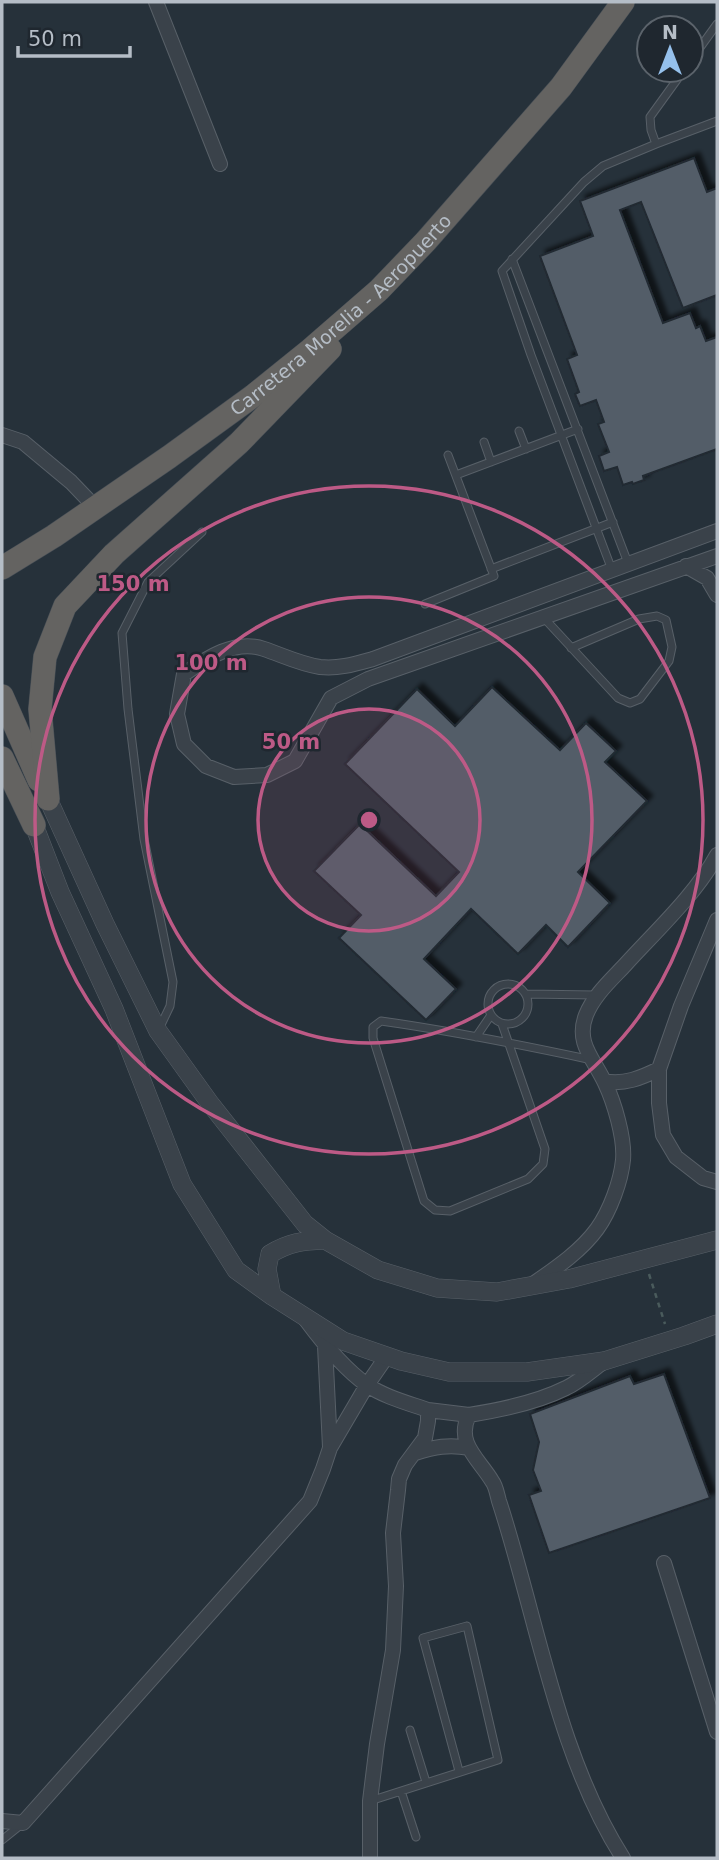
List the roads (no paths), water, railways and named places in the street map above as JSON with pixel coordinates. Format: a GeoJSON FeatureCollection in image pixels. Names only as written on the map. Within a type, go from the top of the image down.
{"type":"FeatureCollection","features":[{"type":"Feature","properties":{"kind":"highway","name":"Carretera Morelia - Aeropuerto"},"geometry":{"type":"LineString","coordinates":[[2,568],[54,537],[253,396],[379,290],[435,231],[561,87],[623,2]]}},
{"type":"Feature","properties":{"kind":"highway"},"geometry":{"type":"LineString","coordinates":[[48,799],[40,709],[45,657],[65,606],[114,554],[239,443],[329,351],[379,290]]}},
{"type":"Feature","properties":{"kind":"highway"},"geometry":{"type":"LineString","coordinates":[[2,696],[48,799]]}},
{"type":"Feature","properties":{"kind":"highway"},"geometry":{"type":"LineString","coordinates":[[2,758],[34,825]]}},
{"type":"Feature","properties":{"kind":"highway"},"geometry":{"type":"LineString","coordinates":[[2,778],[34,825]]}},
{"type":"Feature","properties":{"kind":"street"},"geometry":{"type":"LineString","coordinates":[[156,2],[220,164]]}},
{"type":"Feature","properties":{"kind":"street"},"geometry":{"type":"LineString","coordinates":[[2,435],[23,442],[96,507]]}},
{"type":"Feature","properties":{"kind":"street"},"geometry":{"type":"LineString","coordinates":[[717,531],[373,659],[341,668],[319,667],[260,648],[238,647],[209,656],[184,674],[177,714],[184,744],[206,766],[234,777],[267,775],[295,761],[331,698],[348,688],[717,556]]}},
{"type":"Feature","properties":{"kind":"street"},"geometry":{"type":"LineString","coordinates":[[686,566],[707,578],[717,595]]}},
{"type":"Feature","properties":{"kind":"street"},"geometry":{"type":"LineString","coordinates":[[48,799],[158,1031],[209,1102],[305,1224],[325,1240],[378,1270],[437,1288],[497,1292],[569,1279],[717,1240]]}},
{"type":"Feature","properties":{"kind":"street"},"geometry":{"type":"LineString","coordinates":[[34,825],[60,892],[114,1009],[182,1184],[236,1270],[343,1341],[449,1372],[527,1371],[604,1361],[717,1324]]}},
{"type":"Feature","properties":{"kind":"street"},"geometry":{"type":"LineString","coordinates":[[528,1287],[576,1252],[598,1229],[612,1200],[623,1158],[617,1115],[604,1081],[583,1042],[585,1016],[597,995],[687,897],[717,855]]}},
{"type":"Feature","properties":{"kind":"street"},"geometry":{"type":"LineString","coordinates":[[717,920],[681,1006],[659,1069],[663,1136],[677,1157],[703,1178],[717,1182]]}},
{"type":"Feature","properties":{"kind":"street"},"geometry":{"type":"LineString","coordinates":[[604,1081],[612,1083],[638,1079],[659,1069]]}},
{"type":"Feature","properties":{"kind":"street"},"geometry":{"type":"LineString","coordinates":[[272,1296],[267,1269],[270,1254],[297,1241],[325,1240]]}},
{"type":"Feature","properties":{"kind":"street"},"geometry":{"type":"LineString","coordinates":[[695,1246],[717,1250]]}},
{"type":"Feature","properties":{"kind":"street"},"geometry":{"type":"LineString","coordinates":[[303,1316],[325,1346],[367,1385],[392,1398],[428,1410],[469,1415],[530,1402],[567,1388],[604,1361]]}},
{"type":"Feature","properties":{"kind":"street"},"geometry":{"type":"LineString","coordinates":[[325,1346],[330,1448]]}},
{"type":"Feature","properties":{"kind":"street"},"geometry":{"type":"LineString","coordinates":[[2,1821],[23,1824],[310,1501],[330,1448],[387,1356]]}},
{"type":"Feature","properties":{"kind":"street"},"geometry":{"type":"LineString","coordinates":[[370,1858],[370,1801],[393,1650],[396,1586],[393,1534],[399,1479],[405,1465],[425,1438],[428,1410]]}},
{"type":"Feature","properties":{"kind":"street"},"geometry":{"type":"LineString","coordinates":[[469,1415],[464,1425],[469,1448],[493,1482],[556,1701],[581,1776],[622,1858]]}},
{"type":"Feature","properties":{"kind":"street"},"geometry":{"type":"LineString","coordinates":[[415,1453],[435,1446],[454,1444],[469,1448]]}},
{"type":"Feature","properties":{"kind":"street"},"geometry":{"type":"LineString","coordinates":[[664,1563],[717,1732]]}},
{"type":"Feature","properties":{"kind":"lane"},"geometry":{"type":"LineString","coordinates":[[705,41],[717,24]]}},
{"type":"Feature","properties":{"kind":"lane"},"geometry":{"type":"LineString","coordinates":[[656,144],[650,117],[674,84]]}},
{"type":"Feature","properties":{"kind":"lane"},"geometry":{"type":"LineString","coordinates":[[612,570],[502,271],[584,182],[603,166],[717,121]]}},
{"type":"Feature","properties":{"kind":"lane"},"geometry":{"type":"LineString","coordinates":[[512,259],[628,564]]}},
{"type":"Feature","properties":{"kind":"lane"},"geometry":{"type":"LineString","coordinates":[[531,355],[547,349]]}},
{"type":"Feature","properties":{"kind":"lane"},"geometry":{"type":"LineString","coordinates":[[456,475],[578,429]]}},
{"type":"Feature","properties":{"kind":"lane"},"geometry":{"type":"LineString","coordinates":[[519,431],[526,449]]}},
{"type":"Feature","properties":{"kind":"lane"},"geometry":{"type":"LineString","coordinates":[[484,442],[491,462]]}},
{"type":"Feature","properties":{"kind":"lane"},"geometry":{"type":"LineString","coordinates":[[425,604],[494,576],[448,455]]}},
{"type":"Feature","properties":{"kind":"lane"},"geometry":{"type":"LineString","coordinates":[[491,569],[613,522]]}},
{"type":"Feature","properties":{"kind":"lane"},"geometry":{"type":"LineString","coordinates":[[158,1031],[170,1006],[173,982],[144,839],[128,709],[122,633],[148,582],[202,532]]}},
{"type":"Feature","properties":{"kind":"lane"},"geometry":{"type":"LineString","coordinates":[[543,617],[571,648],[618,698],[630,703],[640,699],[668,661],[672,647],[666,620],[657,616],[639,619],[571,648]]}},
{"type":"Feature","properties":{"kind":"lane"},"geometry":{"type":"LineString","coordinates":[[508,984],[521,988],[526,993],[527,1014],[516,1023],[502,1024],[491,1015],[488,1002],[495,989],[508,984]]}},
{"type":"Feature","properties":{"kind":"lane"},"geometry":{"type":"LineString","coordinates":[[526,993],[597,995]]}},
{"type":"Feature","properties":{"kind":"lane"},"geometry":{"type":"LineString","coordinates":[[476,1037],[491,1015]]}},
{"type":"Feature","properties":{"kind":"lane"},"geometry":{"type":"LineString","coordinates":[[502,1024],[510,1043],[545,1149],[543,1164],[528,1179],[450,1211],[435,1210],[425,1201],[373,1038],[373,1027],[381,1021],[419,1026],[510,1043],[593,1060]]}},
{"type":"Feature","properties":{"kind":"lane"},"geometry":{"type":"LineString","coordinates":[[370,1801],[498,1760],[467,1626],[423,1638],[458,1772]]}},
{"type":"Feature","properties":{"kind":"lane"},"geometry":{"type":"LineString","coordinates":[[411,1730],[426,1782]]}},
{"type":"Feature","properties":{"kind":"lane"},"geometry":{"type":"LineString","coordinates":[[401,1791],[416,1837]]}},
{"type":"Feature","properties":{"kind":"lane"},"geometry":{"type":"LineString","coordinates":[[2,1840],[23,1824]]}}]}
